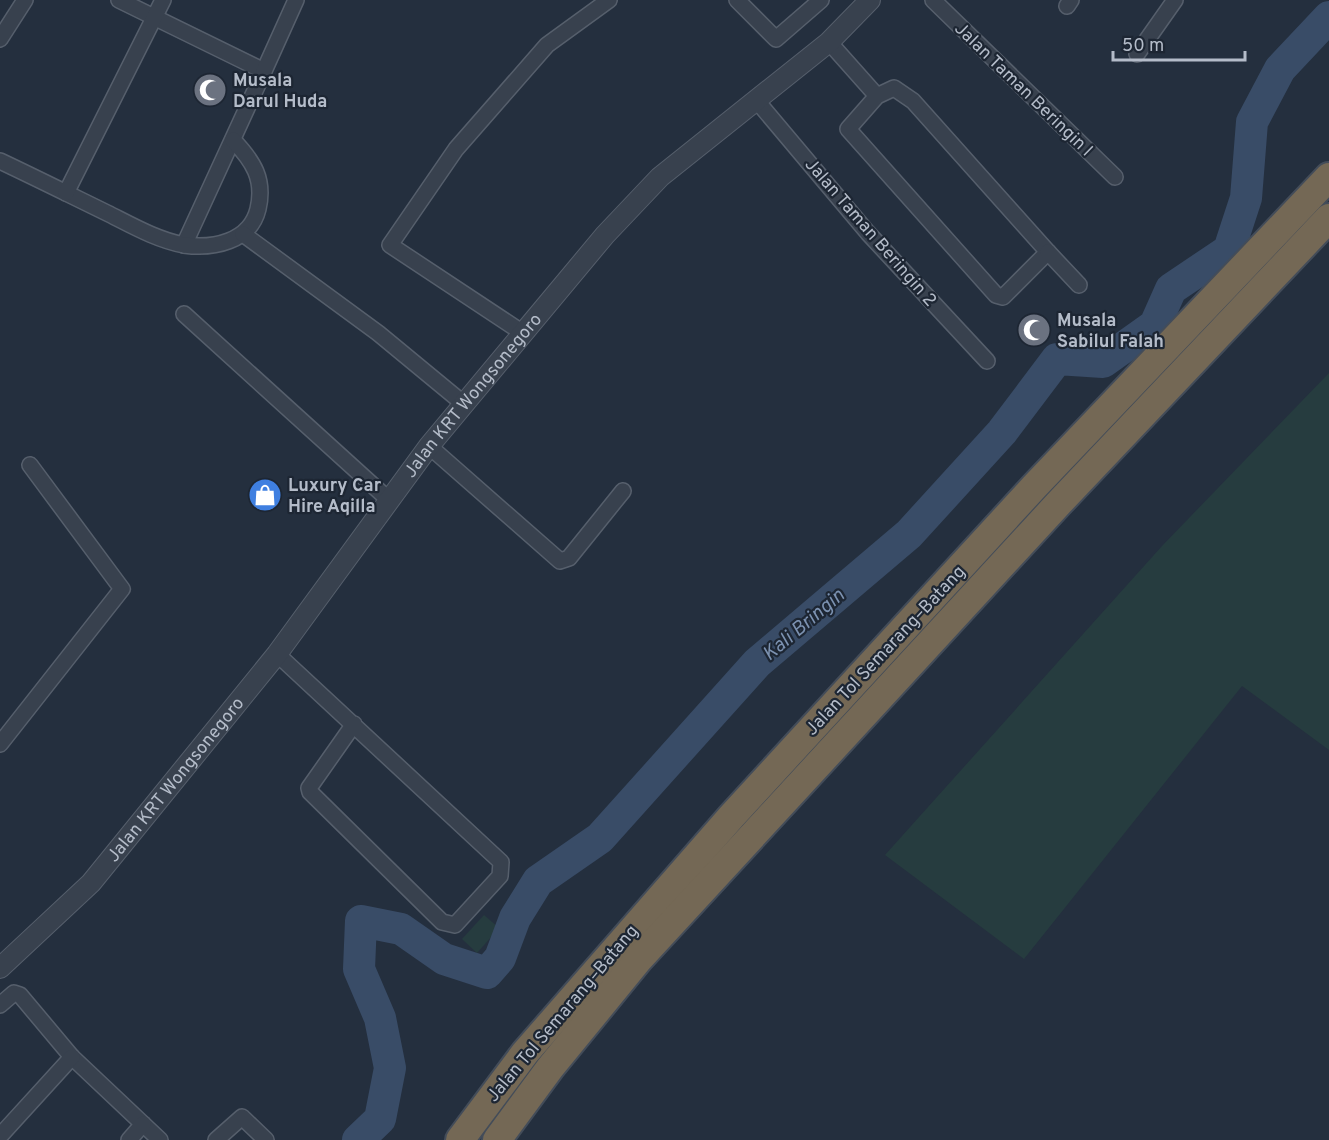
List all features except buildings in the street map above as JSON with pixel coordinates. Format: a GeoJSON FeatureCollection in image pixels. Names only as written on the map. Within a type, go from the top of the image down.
{"type":"FeatureCollection","features":[{"type":"Feature","properties":{"kind":"highway","name":"Jalan Tol Semarang–Batang"},"geometry":{"type":"LineString","coordinates":[[460,1140],[525,1053],[731,817],[1034,487],[1329,177]]}},
{"type":"Feature","properties":{"kind":"highway","name":"Jalan Tol Semarang–Batang"},"geometry":{"type":"LineString","coordinates":[[496,1140],[550,1068],[639,959],[1066,496],[1329,218]]}},
{"type":"Feature","properties":{"kind":"street"},"geometry":{"type":"LineString","coordinates":[[0,39],[25,0]]}},
{"type":"Feature","properties":{"kind":"street"},"geometry":{"type":"LineString","coordinates":[[119,0],[264,71]]}},
{"type":"Feature","properties":{"kind":"street"},"geometry":{"type":"LineString","coordinates":[[66,193],[163,0]]}},
{"type":"Feature","properties":{"kind":"street"},"geometry":{"type":"LineString","coordinates":[[184,245],[296,0]]}},
{"type":"Feature","properties":{"kind":"street"},"geometry":{"type":"LineString","coordinates":[[523,333],[390,245],[456,149],[547,45],[609,0]]}},
{"type":"Feature","properties":{"kind":"street"},"geometry":{"type":"LineString","coordinates":[[737,0],[772,37],[778,39],[821,0]]}},
{"type":"Feature","properties":{"kind":"street","name":"Jalan KRT Wongsonegoro"},"geometry":{"type":"LineString","coordinates":[[0,968],[91,883],[277,654],[429,446],[605,235],[660,177],[829,42],[870,0]]}},
{"type":"Feature","properties":{"kind":"street","name":"Jalan Taman Beringin I"},"geometry":{"type":"LineString","coordinates":[[933,0],[1115,177]]}},
{"type":"Feature","properties":{"kind":"street"},"geometry":{"type":"LineString","coordinates":[[1137,54],[1175,0]]}},
{"type":"Feature","properties":{"kind":"street"},"geometry":{"type":"LineString","coordinates":[[829,42],[877,96]]}},
{"type":"Feature","properties":{"kind":"street"},"geometry":{"type":"LineString","coordinates":[[1048,252],[1003,297],[996,295],[848,129],[877,96],[894,88],[913,101],[1079,285]]}},
{"type":"Feature","properties":{"kind":"street","name":"Jalan Taman Beringin 2"},"geometry":{"type":"LineString","coordinates":[[758,101],[868,233],[987,361]]}},
{"type":"Feature","properties":{"kind":"street"},"geometry":{"type":"LineString","coordinates":[[0,161],[152,235],[184,245],[225,243],[243,234],[257,212],[261,191],[258,171],[232,140]]}},
{"type":"Feature","properties":{"kind":"street"},"geometry":{"type":"LineString","coordinates":[[243,234],[378,333],[464,404]]}},
{"type":"Feature","properties":{"kind":"street"},"geometry":{"type":"LineString","coordinates":[[184,314],[389,500]]}},
{"type":"Feature","properties":{"kind":"street"},"geometry":{"type":"LineString","coordinates":[[429,446],[560,561],[569,558],[623,491]]}},
{"type":"Feature","properties":{"kind":"street"},"geometry":{"type":"LineString","coordinates":[[0,744],[122,590],[30,465]]}},
{"type":"Feature","properties":{"kind":"street"},"geometry":{"type":"LineString","coordinates":[[277,654],[354,724],[501,862],[500,876],[455,925],[442,922],[310,792],[309,788],[354,724]]}},
{"type":"Feature","properties":{"kind":"street"},"geometry":{"type":"LineString","coordinates":[[0,1005],[14,993],[20,995],[72,1057],[160,1140]]}},
{"type":"Feature","properties":{"kind":"street"},"geometry":{"type":"LineString","coordinates":[[0,1136],[72,1057]]}},
{"type":"Feature","properties":{"kind":"street"},"geometry":{"type":"LineString","coordinates":[[216,1140],[242,1117],[266,1140]]}},
{"type":"Feature","properties":{"kind":"street"},"geometry":{"type":"LineString","coordinates":[[129,1140],[143,1124]]}},
{"type":"Feature","properties":{"kind":"green space"},"geometry":{"type":"Polygon","coordinates":[[[1329,373],[1329,750],[1242,686],[1024,959],[885,855],[1162,546],[1329,373]]]}},
{"type":"Feature","properties":{"kind":"green space"},"geometry":{"type":"Polygon","coordinates":[[[484,915],[499,928],[477,953],[462,939],[484,915]]]}},
{"type":"Feature","properties":{"kind":"waterway","name":"Kali Bringin"},"geometry":{"type":"LineString","coordinates":[[358,1140],[380,1119],[390,1068],[380,1018],[359,969],[361,921],[401,929],[444,959],[487,973],[500,958],[515,918],[538,881],[600,838],[757,663],[909,534],[1002,432],[1057,359],[1103,362],[1155,325],[1171,289],[1229,250],[1246,198],[1252,122],[1280,69],[1329,17]]}},
{"type":"Feature","properties":{"kind":"place","name":"Musala Darul Huda"},"geometry":{"type":"Point","coordinates":[210,90]}},
{"type":"Feature","properties":{"kind":"place","name":"Musala Sabilul Falah"},"geometry":{"type":"Point","coordinates":[1034,330]}},
{"type":"Feature","properties":{"kind":"place","name":"Luxury Car Hire Aqilla"},"geometry":{"type":"Point","coordinates":[265,495]}}]}
